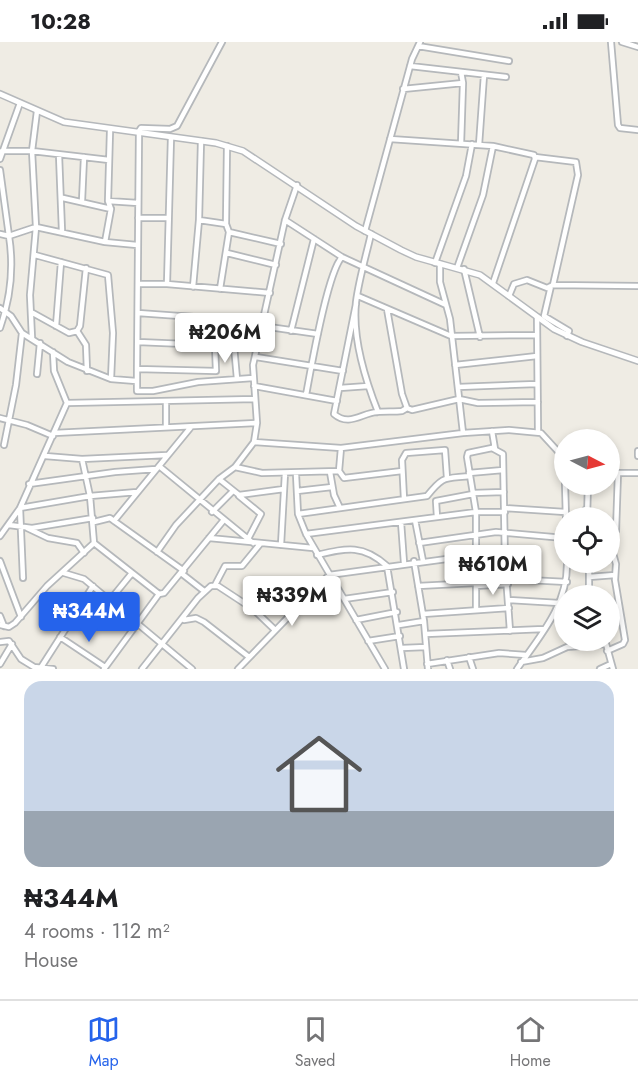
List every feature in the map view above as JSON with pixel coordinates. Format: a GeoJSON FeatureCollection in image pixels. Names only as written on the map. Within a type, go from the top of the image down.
{"type":"FeatureCollection","features":[{"type":"Feature","properties":{"kind":"street"},"geometry":{"type":"LineString","coordinates":[[222,42],[177,126],[170,129],[141,128],[136,381],[137,391],[153,391],[190,383],[253,378]]}},
{"type":"Feature","properties":{"kind":"street"},"geometry":{"type":"LineString","coordinates":[[611,42],[618,125],[621,128],[638,130]]}},
{"type":"Feature","properties":{"kind":"street"},"geometry":{"type":"LineString","coordinates":[[622,42],[638,46]]}},
{"type":"Feature","properties":{"kind":"street"},"geometry":{"type":"LineString","coordinates":[[509,61],[419,44],[403,89],[368,232],[364,266],[340,388],[333,410],[341,419],[359,419],[368,413],[402,411],[407,408],[412,410],[459,399],[478,403],[538,402]]}},
{"type":"Feature","properties":{"kind":"street"},"geometry":{"type":"LineString","coordinates":[[410,66],[506,77]]}},
{"type":"Feature","properties":{"kind":"street"},"geometry":{"type":"LineString","coordinates":[[461,72],[463,83],[461,144]]}},
{"type":"Feature","properties":{"kind":"street"},"geometry":{"type":"LineString","coordinates":[[479,145],[484,75]]}},
{"type":"Feature","properties":{"kind":"street"},"geometry":{"type":"LineString","coordinates":[[403,89],[463,83]]}},
{"type":"Feature","properties":{"kind":"street"},"geometry":{"type":"LineString","coordinates":[[0,94],[64,123],[140,135],[201,141],[243,151],[368,232],[416,257],[464,269],[493,283],[537,318],[567,336],[638,361]]}},
{"type":"Feature","properties":{"kind":"street"},"geometry":{"type":"LineString","coordinates":[[0,159],[20,104]]}},
{"type":"Feature","properties":{"kind":"street"},"geometry":{"type":"LineString","coordinates":[[32,338],[31,312],[36,227],[32,152],[37,111]]}},
{"type":"Feature","properties":{"kind":"street"},"geometry":{"type":"LineString","coordinates":[[105,242],[111,209],[108,201],[110,131]]}},
{"type":"Feature","properties":{"kind":"street"},"geometry":{"type":"LineString","coordinates":[[167,284],[171,137]]}},
{"type":"Feature","properties":{"kind":"street"},"geometry":{"type":"LineString","coordinates":[[390,139],[493,146],[535,157],[576,162],[578,175],[544,316],[569,331],[567,336]]}},
{"type":"Feature","properties":{"kind":"street"},"geometry":{"type":"LineString","coordinates":[[193,287],[199,220],[201,141]]}},
{"type":"Feature","properties":{"kind":"street"},"geometry":{"type":"LineString","coordinates":[[463,433],[452,336],[438,264],[466,176],[472,144]]}},
{"type":"Feature","properties":{"kind":"street"},"geometry":{"type":"LineString","coordinates":[[220,289],[227,253],[227,146]]}},
{"type":"Feature","properties":{"kind":"street"},"geometry":{"type":"LineString","coordinates":[[457,268],[483,195],[493,146]]}},
{"type":"Feature","properties":{"kind":"street"},"geometry":{"type":"LineString","coordinates":[[2,151],[109,160]]}},
{"type":"Feature","properties":{"kind":"street"},"geometry":{"type":"LineString","coordinates":[[59,155],[63,198],[62,231]]}},
{"type":"Feature","properties":{"kind":"street"},"geometry":{"type":"LineString","coordinates":[[82,201],[84,157]]}},
{"type":"Feature","properties":{"kind":"street"},"geometry":{"type":"LineString","coordinates":[[493,283],[535,157]]}},
{"type":"Feature","properties":{"kind":"street"},"geometry":{"type":"LineString","coordinates":[[0,170],[9,236],[11,275],[6,311],[0,328]]}},
{"type":"Feature","properties":{"kind":"street"},"geometry":{"type":"LineString","coordinates":[[157,552],[219,479],[235,467],[254,442],[257,423],[253,378],[256,357],[285,220],[297,185]]}},
{"type":"Feature","properties":{"kind":"street"},"geometry":{"type":"LineString","coordinates":[[63,198],[111,209]]}},
{"type":"Feature","properties":{"kind":"street"},"geometry":{"type":"LineString","coordinates":[[108,201],[138,203]]}},
{"type":"Feature","properties":{"kind":"street"},"geometry":{"type":"LineString","coordinates":[[138,218],[168,218]]}},
{"type":"Feature","properties":{"kind":"street"},"geometry":{"type":"LineString","coordinates":[[199,220],[226,224]]}},
{"type":"Feature","properties":{"kind":"street"},"geometry":{"type":"LineString","coordinates":[[285,220],[342,257],[446,305]]}},
{"type":"Feature","properties":{"kind":"street"},"geometry":{"type":"LineString","coordinates":[[0,234],[9,236],[36,227],[105,242],[137,245]]}},
{"type":"Feature","properties":{"kind":"street"},"geometry":{"type":"LineString","coordinates":[[228,232],[281,244]]}},
{"type":"Feature","properties":{"kind":"street"},"geometry":{"type":"LineString","coordinates":[[291,331],[315,239]]}},
{"type":"Feature","properties":{"kind":"street"},"geometry":{"type":"LineString","coordinates":[[227,253],[276,265]]}},
{"type":"Feature","properties":{"kind":"street"},"geometry":{"type":"LineString","coordinates":[[35,255],[104,272],[109,281],[113,333],[111,379]]}},
{"type":"Feature","properties":{"kind":"street"},"geometry":{"type":"LineString","coordinates":[[306,395],[318,334],[337,263],[342,257]]}},
{"type":"Feature","properties":{"kind":"street"},"geometry":{"type":"LineString","coordinates":[[56,326],[61,262]]}},
{"type":"Feature","properties":{"kind":"street"},"geometry":{"type":"LineString","coordinates":[[31,312],[69,333],[77,331],[80,326],[86,268]]}},
{"type":"Feature","properties":{"kind":"street"},"geometry":{"type":"LineString","coordinates":[[464,269],[480,337]]}},
{"type":"Feature","properties":{"kind":"street"},"geometry":{"type":"LineString","coordinates":[[509,296],[514,284],[527,280],[547,288],[552,285],[638,286]]}},
{"type":"Feature","properties":{"kind":"street"},"geometry":{"type":"LineString","coordinates":[[138,284],[167,284],[270,293]]}},
{"type":"Feature","properties":{"kind":"street"},"geometry":{"type":"LineString","coordinates":[[358,296],[452,336],[537,335]]}},
{"type":"Feature","properties":{"kind":"street"},"geometry":{"type":"LineString","coordinates":[[356,304],[358,337],[368,386],[378,412]]}},
{"type":"Feature","properties":{"kind":"street"},"geometry":{"type":"LineString","coordinates":[[0,308],[6,311],[22,333],[87,371],[111,379],[136,381]]}},
{"type":"Feature","properties":{"kind":"street"},"geometry":{"type":"LineString","coordinates":[[387,309],[402,394],[407,408]]}},
{"type":"Feature","properties":{"kind":"street"},"geometry":{"type":"LineString","coordinates":[[138,313],[262,324],[318,334]]}},
{"type":"Feature","properties":{"kind":"street"},"geometry":{"type":"LineString","coordinates":[[537,318],[538,431],[554,448]]}},
{"type":"Feature","properties":{"kind":"street"},"geometry":{"type":"LineString","coordinates":[[77,331],[86,345],[87,371]]}},
{"type":"Feature","properties":{"kind":"street"},"geometry":{"type":"LineString","coordinates":[[3,445],[16,385],[22,333]]}},
{"type":"Feature","properties":{"kind":"street"},"geometry":{"type":"LineString","coordinates":[[138,342],[258,347]]}},
{"type":"Feature","properties":{"kind":"street"},"geometry":{"type":"LineString","coordinates":[[37,374],[40,343]]}},
{"type":"Feature","properties":{"kind":"street"},"geometry":{"type":"LineString","coordinates":[[137,369],[216,371],[215,346]]}},
{"type":"Feature","properties":{"kind":"street"},"geometry":{"type":"LineString","coordinates":[[234,346],[237,379]]}},
{"type":"Feature","properties":{"kind":"street"},"geometry":{"type":"LineString","coordinates":[[0,536],[2,529],[9,525],[20,508],[29,484],[45,456],[66,403],[54,371],[52,351]]}},
{"type":"Feature","properties":{"kind":"street"},"geometry":{"type":"LineString","coordinates":[[455,364],[537,356]]}},
{"type":"Feature","properties":{"kind":"street"},"geometry":{"type":"LineString","coordinates":[[256,357],[343,371]]}},
{"type":"Feature","properties":{"kind":"street"},"geometry":{"type":"LineString","coordinates":[[458,387],[537,384]]}},
{"type":"Feature","properties":{"kind":"street"},"geometry":{"type":"LineString","coordinates":[[254,386],[337,400]]}},
{"type":"Feature","properties":{"kind":"street"},"geometry":{"type":"LineString","coordinates":[[340,388],[368,386]]}},
{"type":"Feature","properties":{"kind":"street"},"geometry":{"type":"LineString","coordinates":[[66,403],[255,399]]}},
{"type":"Feature","properties":{"kind":"street"},"geometry":{"type":"LineString","coordinates":[[166,401],[166,427]]}},
{"type":"Feature","properties":{"kind":"street"},"geometry":{"type":"LineString","coordinates":[[0,418],[27,424],[54,434],[257,423]]}},
{"type":"Feature","properties":{"kind":"street"},"geometry":{"type":"LineString","coordinates":[[114,521],[190,427]]}},
{"type":"Feature","properties":{"kind":"street"},"geometry":{"type":"LineString","coordinates":[[492,431],[495,449]]}},
{"type":"Feature","properties":{"kind":"street"},"geometry":{"type":"LineString","coordinates":[[254,442],[341,448],[463,433],[538,431]]}},
{"type":"Feature","properties":{"kind":"street"},"geometry":{"type":"LineString","coordinates":[[341,448],[339,471],[344,478],[402,471]]}},
{"type":"Feature","properties":{"kind":"street"},"geometry":{"type":"LineString","coordinates":[[476,610],[474,534],[476,512],[468,453],[495,449],[503,454],[505,562],[510,631]]}},
{"type":"Feature","properties":{"kind":"street"},"geometry":{"type":"LineString","coordinates":[[404,499],[402,471],[403,456],[406,453],[444,450],[447,478]]}},
{"type":"Feature","properties":{"kind":"street"},"geometry":{"type":"LineString","coordinates":[[638,451],[638,456]]}},
{"type":"Feature","properties":{"kind":"street"},"geometry":{"type":"LineString","coordinates":[[45,456],[82,459],[167,455]]}},
{"type":"Feature","properties":{"kind":"street"},"geometry":{"type":"LineString","coordinates":[[3,626],[21,617],[46,586],[64,573],[94,543],[94,520],[82,459]]}},
{"type":"Feature","properties":{"kind":"street"},"geometry":{"type":"LineString","coordinates":[[235,467],[251,473],[296,474],[339,471]]}},
{"type":"Feature","properties":{"kind":"street"},"geometry":{"type":"LineString","coordinates":[[29,484],[157,468],[253,543]]}},
{"type":"Feature","properties":{"kind":"street"},"geometry":{"type":"LineString","coordinates":[[298,514],[427,496],[435,483],[447,478],[504,471]]}},
{"type":"Feature","properties":{"kind":"street"},"geometry":{"type":"LineString","coordinates":[[330,472],[334,495],[340,508]]}},
{"type":"Feature","properties":{"kind":"street"},"geometry":{"type":"LineString","coordinates":[[281,545],[285,473]]}},
{"type":"Feature","properties":{"kind":"street"},"geometry":{"type":"LineString","coordinates":[[620,473],[638,473]]}},
{"type":"Feature","properties":{"kind":"street"},"geometry":{"type":"LineString","coordinates":[[296,474],[298,514],[306,534],[385,669]]}},
{"type":"Feature","properties":{"kind":"street"},"geometry":{"type":"LineString","coordinates":[[219,479],[261,514],[248,539]]}},
{"type":"Feature","properties":{"kind":"street"},"geometry":{"type":"LineString","coordinates":[[297,491],[332,487]]}},
{"type":"Feature","properties":{"kind":"street"},"geometry":{"type":"LineString","coordinates":[[239,495],[284,489]]}},
{"type":"Feature","properties":{"kind":"street"},"geometry":{"type":"LineString","coordinates":[[212,512],[234,491]]}},
{"type":"Feature","properties":{"kind":"street"},"geometry":{"type":"LineString","coordinates":[[20,508],[90,496],[137,492]]}},
{"type":"Feature","properties":{"kind":"street"},"geometry":{"type":"LineString","coordinates":[[437,518],[436,501],[473,494],[504,492]]}},
{"type":"Feature","properties":{"kind":"street"},"geometry":{"type":"LineString","coordinates":[[323,510],[334,495]]}},
{"type":"Feature","properties":{"kind":"street"},"geometry":{"type":"LineString","coordinates":[[20,508],[25,527],[23,578]]}},
{"type":"Feature","properties":{"kind":"street"},"geometry":{"type":"LineString","coordinates":[[306,534],[476,512],[505,510],[554,514]]}},
{"type":"Feature","properties":{"kind":"street"},"geometry":{"type":"LineString","coordinates":[[9,525],[25,527],[107,518],[157,552],[204,591]]}},
{"type":"Feature","properties":{"kind":"street"},"geometry":{"type":"LineString","coordinates":[[60,638],[104,668],[159,594],[164,593],[223,520]]}},
{"type":"Feature","properties":{"kind":"street"},"geometry":{"type":"LineString","coordinates":[[415,520],[423,561]]}},
{"type":"Feature","properties":{"kind":"street"},"geometry":{"type":"LineString","coordinates":[[401,522],[404,563]]}},
{"type":"Feature","properties":{"kind":"street"},"geometry":{"type":"LineString","coordinates":[[25,527],[48,538],[77,543],[84,553]]}},
{"type":"Feature","properties":{"kind":"street"},"geometry":{"type":"LineString","coordinates":[[419,543],[474,534],[506,532],[554,537]]}},
{"type":"Feature","properties":{"kind":"street"},"geometry":{"type":"LineString","coordinates":[[209,538],[313,548]]}},
{"type":"Feature","properties":{"kind":"street"},"geometry":{"type":"LineString","coordinates":[[94,543],[159,594]]}},
{"type":"Feature","properties":{"kind":"street"},"geometry":{"type":"LineString","coordinates":[[142,669],[183,621],[204,591],[215,585],[225,566],[242,566],[260,544]]}},
{"type":"Feature","properties":{"kind":"street"},"geometry":{"type":"LineString","coordinates":[[317,555],[354,548],[379,559],[387,566],[397,612],[404,669]]}},
{"type":"Feature","properties":{"kind":"street"},"geometry":{"type":"LineString","coordinates":[[238,669],[329,574],[414,561],[476,555]]}},
{"type":"Feature","properties":{"kind":"street"},"geometry":{"type":"LineString","coordinates":[[0,561],[21,617]]}},
{"type":"Feature","properties":{"kind":"street"},"geometry":{"type":"LineString","coordinates":[[414,561],[426,634],[428,667],[447,660],[499,653],[526,655]]}},
{"type":"Feature","properties":{"kind":"street"},"geometry":{"type":"LineString","coordinates":[[476,566],[505,562]]}},
{"type":"Feature","properties":{"kind":"street"},"geometry":{"type":"LineString","coordinates":[[64,573],[84,579],[192,669]]}},
{"type":"Feature","properties":{"kind":"street"},"geometry":{"type":"LineString","coordinates":[[110,600],[132,573]]}},
{"type":"Feature","properties":{"kind":"street"},"geometry":{"type":"LineString","coordinates":[[566,585],[567,573]]}},
{"type":"Feature","properties":{"kind":"street"},"geometry":{"type":"LineString","coordinates":[[589,573],[590,585]]}},
{"type":"Feature","properties":{"kind":"street"},"geometry":{"type":"LineString","coordinates":[[589,577],[615,575],[617,585]]}},
{"type":"Feature","properties":{"kind":"street"},"geometry":{"type":"LineString","coordinates":[[418,586],[508,581],[567,582]]}},
{"type":"Feature","properties":{"kind":"street"},"geometry":{"type":"LineString","coordinates":[[215,585],[253,609],[274,629]]}},
{"type":"Feature","properties":{"kind":"street"},"geometry":{"type":"LineString","coordinates":[[41,668],[93,586]]}},
{"type":"Feature","properties":{"kind":"street"},"geometry":{"type":"LineString","coordinates":[[344,599],[393,592]]}},
{"type":"Feature","properties":{"kind":"street"},"geometry":{"type":"LineString","coordinates":[[509,600],[554,603]]}},
{"type":"Feature","properties":{"kind":"street"},"geometry":{"type":"LineString","coordinates":[[423,614],[509,608]]}},
{"type":"Feature","properties":{"kind":"street"},"geometry":{"type":"LineString","coordinates":[[620,608],[625,640],[620,645]]}},
{"type":"Feature","properties":{"kind":"street"},"geometry":{"type":"LineString","coordinates":[[356,620],[397,612]]}},
{"type":"Feature","properties":{"kind":"street"},"geometry":{"type":"LineString","coordinates":[[517,669],[554,613]]}},
{"type":"Feature","properties":{"kind":"street"},"geometry":{"type":"LineString","coordinates":[[0,616],[7,640],[21,659],[34,667],[53,669]]}},
{"type":"Feature","properties":{"kind":"street"},"geometry":{"type":"LineString","coordinates":[[183,621],[196,618],[204,621],[249,657]]}},
{"type":"Feature","properties":{"kind":"street"},"geometry":{"type":"LineString","coordinates":[[399,625],[424,621]]}},
{"type":"Feature","properties":{"kind":"street"},"geometry":{"type":"LineString","coordinates":[[426,634],[544,629]]}},
{"type":"Feature","properties":{"kind":"street"},"geometry":{"type":"LineString","coordinates":[[368,641],[400,636]]}},
{"type":"Feature","properties":{"kind":"street"},"geometry":{"type":"LineString","coordinates":[[0,642],[7,640]]}},
{"type":"Feature","properties":{"kind":"street"},"geometry":{"type":"LineString","coordinates":[[0,664],[12,644]]}},
{"type":"Feature","properties":{"kind":"street"},"geometry":{"type":"LineString","coordinates":[[402,648],[426,647]]}},
{"type":"Feature","properties":{"kind":"street"},"geometry":{"type":"LineString","coordinates":[[521,662],[543,658],[557,651]]}},
{"type":"Feature","properties":{"kind":"street"},"geometry":{"type":"LineString","coordinates":[[600,669],[612,667],[607,651]]}},
{"type":"Feature","properties":{"kind":"street"},"geometry":{"type":"LineString","coordinates":[[469,657],[473,669]]}},
{"type":"Feature","properties":{"kind":"street"},"geometry":{"type":"LineString","coordinates":[[447,660],[450,669]]}},
{"type":"Feature","properties":{"kind":"street"},"geometry":{"type":"LineString","coordinates":[[180,669],[185,662]]}}]}
